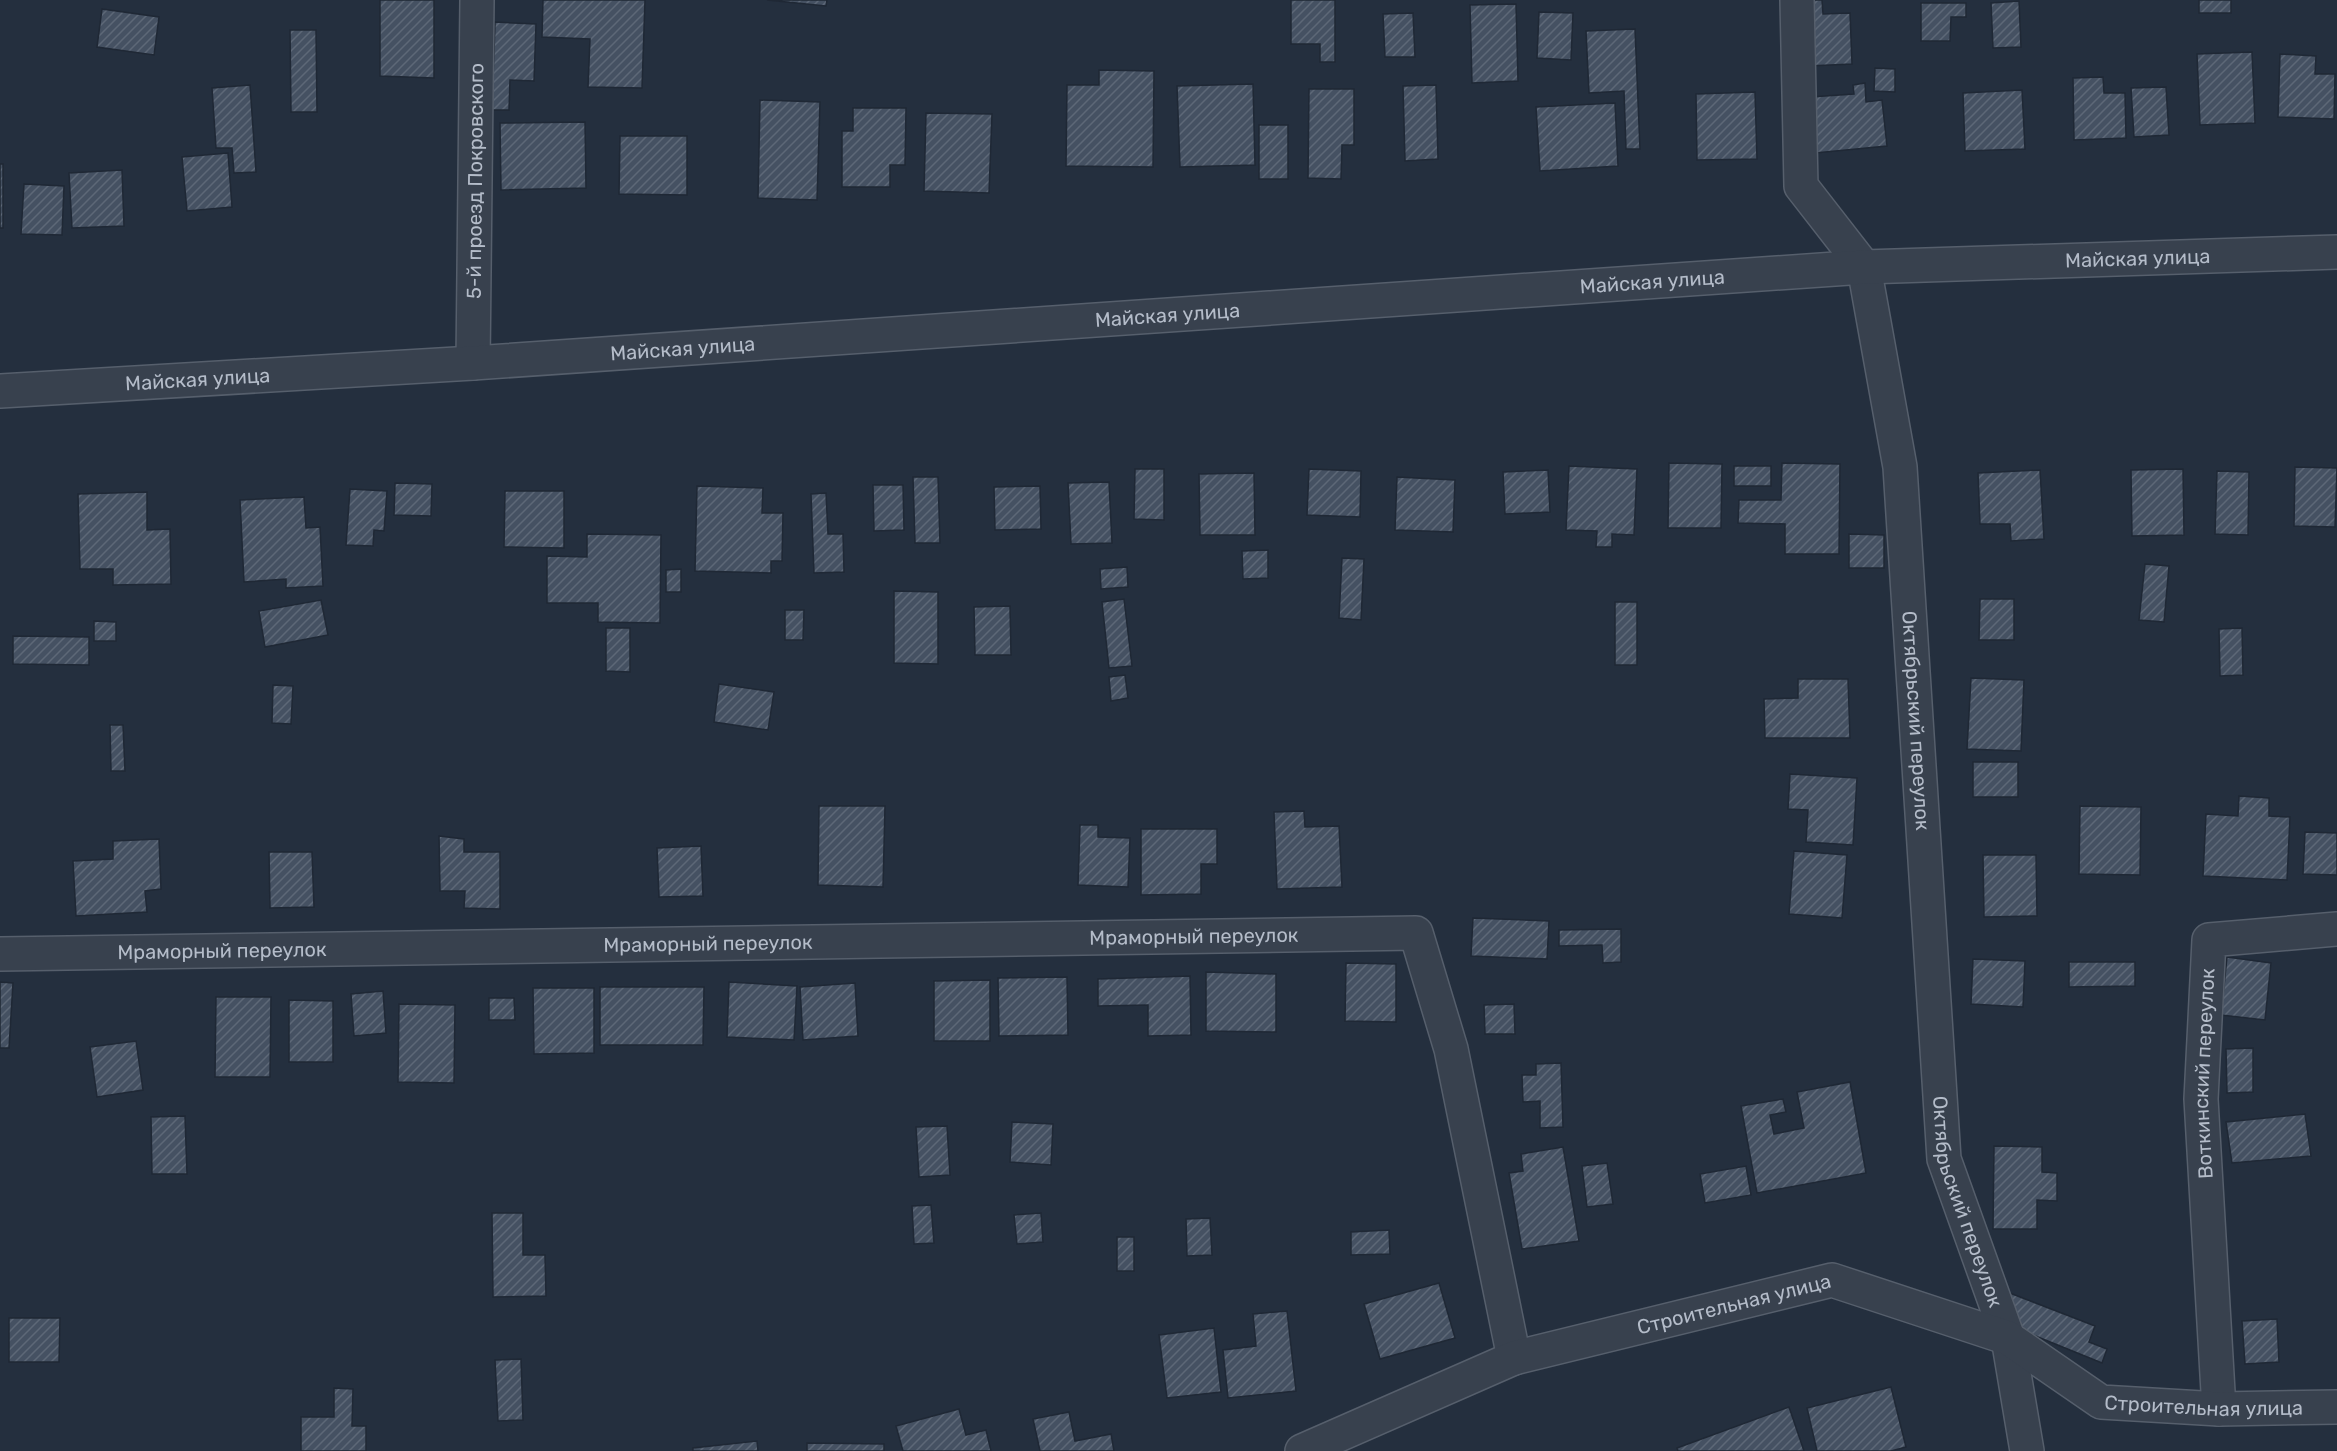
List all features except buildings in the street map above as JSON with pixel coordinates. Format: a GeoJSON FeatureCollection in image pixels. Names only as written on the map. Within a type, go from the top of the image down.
{"type":"FeatureCollection","features":[{"type":"Feature","properties":{"kind":"street","name":"5-й проезд Покровского"},"geometry":{"type":"LineString","coordinates":[[473,363],[477,0]]}},
{"type":"Feature","properties":{"kind":"street","name":"Октябрьский переулок"},"geometry":{"type":"LineString","coordinates":[[1797,0],[1801,186],[1864,267],[1900,467],[1944,1159],[2008,1338],[2027,1451]]}},
{"type":"Feature","properties":{"kind":"street","name":"Майская улица"},"geometry":{"type":"LineString","coordinates":[[0,391],[473,363],[1864,267],[2337,252]]}},
{"type":"Feature","properties":{"kind":"street","name":"Воткинский переулок"},"geometry":{"type":"LineString","coordinates":[[2219,1409],[2201,1099],[2209,940],[2337,928]]}},
{"type":"Feature","properties":{"kind":"street","name":"Мраморный переулок"},"geometry":{"type":"LineString","coordinates":[[0,954],[1416,933],[1451,1049],[1514,1358]]}},
{"type":"Feature","properties":{"kind":"street","name":"Строительная улица"},"geometry":{"type":"LineString","coordinates":[[1302,1451],[1514,1358],[1832,1280],[2008,1338],[2101,1402],[2219,1409],[2337,1407]]}}]}
